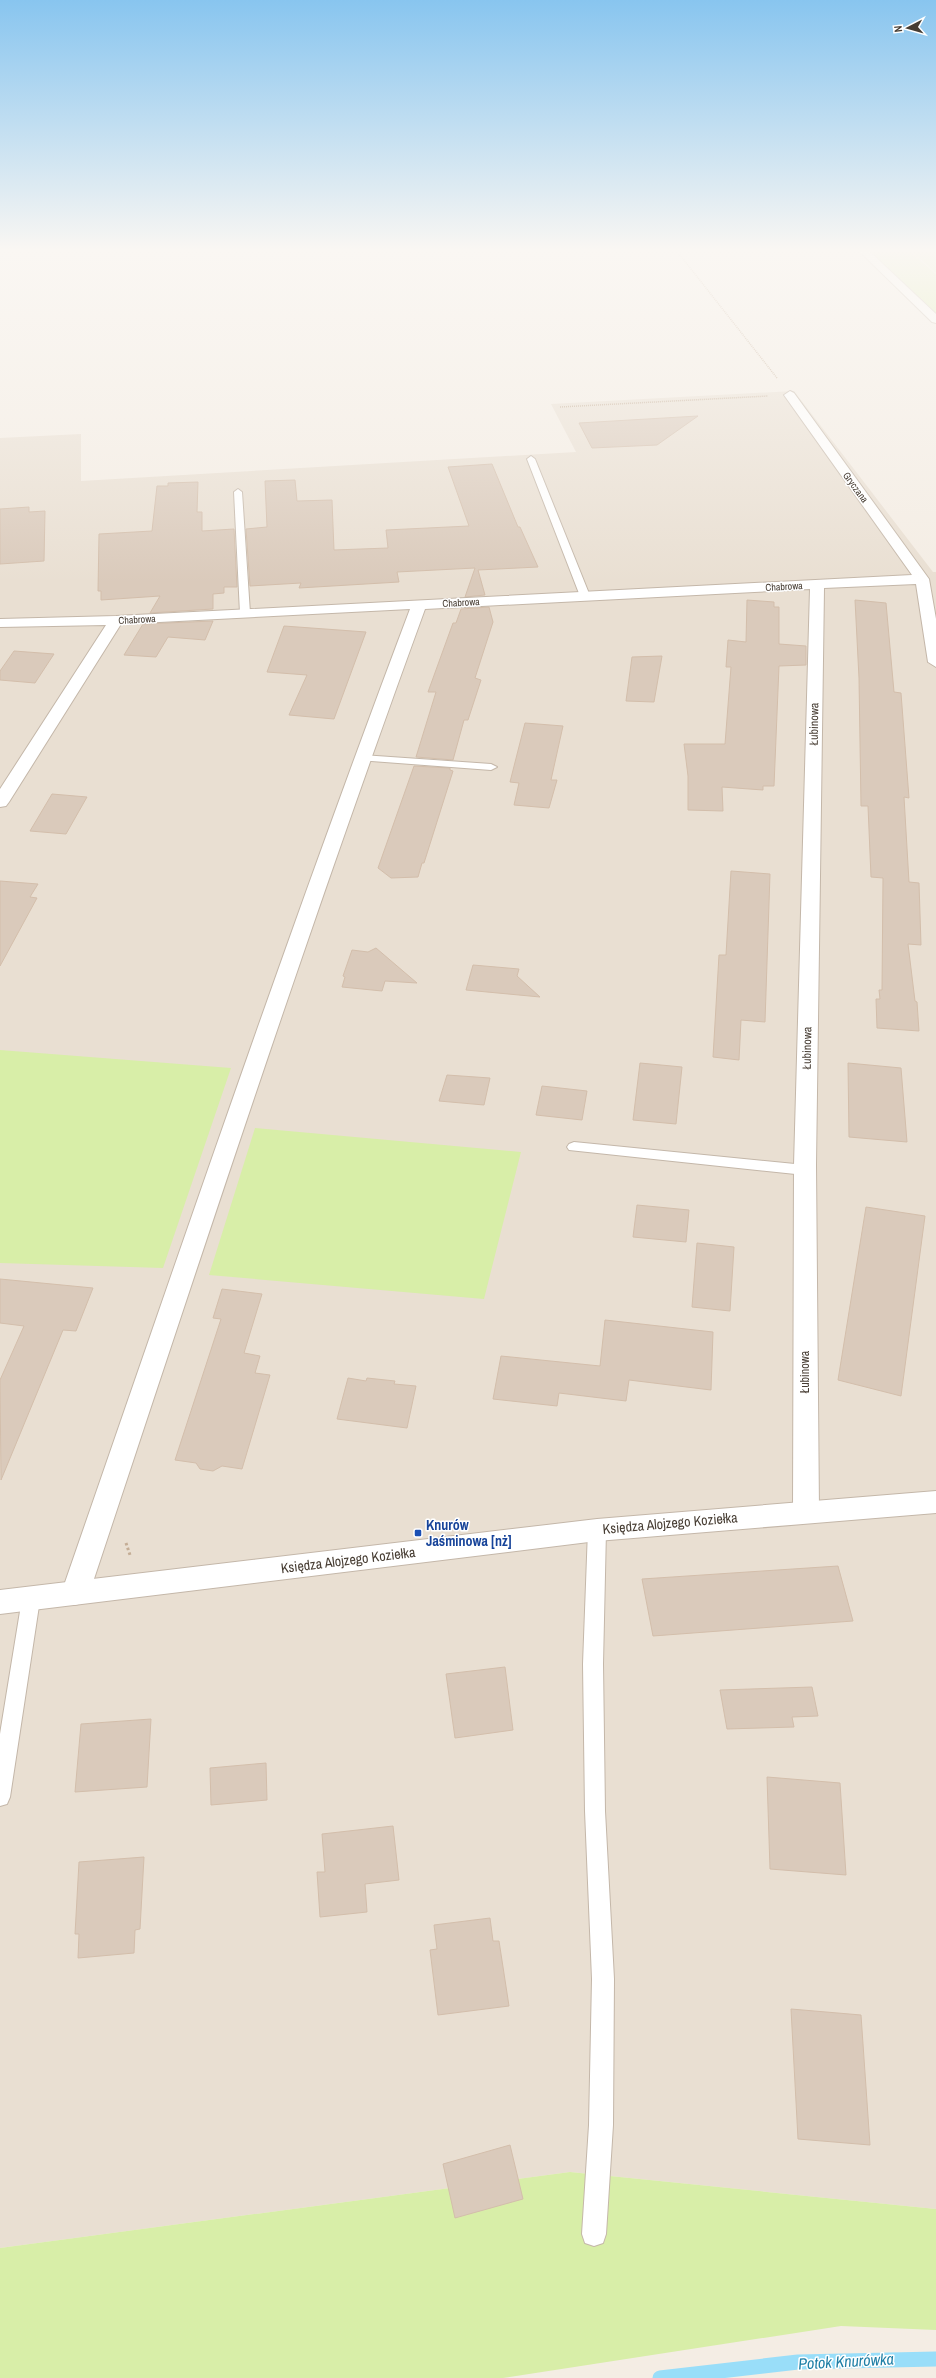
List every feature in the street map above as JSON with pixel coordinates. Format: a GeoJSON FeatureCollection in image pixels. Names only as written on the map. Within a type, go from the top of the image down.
{"type":"FeatureCollection","features":[{"type":"Feature","properties":{"kind":"street","name":"Gryczana"},"geometry":{"type":"LineString","coordinates":[[790,395],[922,579]]}},
{"type":"Feature","properties":{"kind":"street","name":"Chabrowa"},"geometry":{"type":"LineString","coordinates":[[0,624],[116,620],[922,579]]}},
{"type":"Feature","properties":{"kind":"street"},"geometry":{"type":"LineString","coordinates":[[922,579],[936,662]]}},
{"type":"Feature","properties":{"kind":"street","name":"Łubinowa"},"geometry":{"type":"LineString","coordinates":[[806,1512],[805,1170],[817,584]]}},
{"type":"Feature","properties":{"kind":"street"},"geometry":{"type":"LineString","coordinates":[[75,1594],[234,1125],[362,758],[419,604]]}},
{"type":"Feature","properties":{"kind":"street"},"geometry":{"type":"LineString","coordinates":[[0,802],[116,620]]}},
{"type":"Feature","properties":{"kind":"street","name":"Księdza Alojzego Koziełka"},"geometry":{"type":"LineString","coordinates":[[0,1602],[597,1530],[936,1502]]}},
{"type":"Feature","properties":{"kind":"lane"},"geometry":{"type":"LineString","coordinates":[[531,459],[586,596]]}},
{"type":"Feature","properties":{"kind":"lane"},"geometry":{"type":"LineString","coordinates":[[238,492],[245,613]]}},
{"type":"Feature","properties":{"kind":"lane"},"geometry":{"type":"LineString","coordinates":[[362,758],[491,767]]}},
{"type":"Feature","properties":{"kind":"lane"},"geometry":{"type":"LineString","coordinates":[[574,1147],[805,1170]]}},
{"type":"Feature","properties":{"kind":"lane"},"geometry":{"type":"LineString","coordinates":[[594,2234],[601,2125],[603,1979],[595,1796],[593,1664],[597,1530]]}},
{"type":"Feature","properties":{"kind":"lane"},"geometry":{"type":"LineString","coordinates":[[0,1797],[29,1622],[30,1599]]}},
{"type":"Feature","properties":{"kind":"path"},"geometry":{"type":"LineString","coordinates":[[763,361],[790,395]]}},
{"type":"Feature","properties":{"kind":"path"},"geometry":{"type":"LineString","coordinates":[[560,407],[790,395]]}},
{"type":"Feature","properties":{"kind":"shaded area"},"geometry":{"type":"Polygon","coordinates":[[[794,391],[933,572],[936,572],[936,2209],[570,2172],[0,2248],[0,438],[81,434],[81,481],[576,452],[551,404],[794,391]]]}},
{"type":"Feature","properties":{"kind":"green space"},"geometry":{"type":"Polygon","coordinates":[[[0,1050],[231,1068],[163,1268],[0,1263],[0,1050]]]}},
{"type":"Feature","properties":{"kind":"green space"},"geometry":{"type":"Polygon","coordinates":[[[255,1128],[521,1152],[484,1299],[209,1275],[255,1128]]]}},
{"type":"Feature","properties":{"kind":"green space"},"geometry":{"type":"Polygon","coordinates":[[[570,2172],[936,2209],[936,2330],[841,2326],[503,2378],[0,2378],[0,2248],[570,2172]]]}},
{"type":"Feature","properties":{"kind":"building"},"geometry":{"type":"Polygon","coordinates":[[[698,416],[657,445],[592,448],[579,423],[698,416]]]}},
{"type":"Feature","properties":{"kind":"building"},"geometry":{"type":"Polygon","coordinates":[[[492,464],[518,527],[520,527],[538,567],[478,570],[485,595],[465,597],[475,568],[397,572],[399,582],[299,588],[301,583],[250,586],[246,529],[267,527],[265,481],[295,480],[297,501],[332,500],[334,550],[388,548],[386,530],[469,526],[448,467],[492,464]]]}},
{"type":"Feature","properties":{"kind":"building"},"geometry":{"type":"Polygon","coordinates":[[[198,482],[197,512],[202,512],[202,531],[234,529],[237,587],[224,587],[224,593],[213,594],[213,609],[150,613],[160,596],[101,600],[101,591],[98,591],[99,534],[152,531],[157,486],[168,486],[168,483],[198,482]]]}},
{"type":"Feature","properties":{"kind":"building"},"geometry":{"type":"Polygon","coordinates":[[[29,507],[29,512],[45,511],[44,561],[0,564],[0,509],[29,507]]]}},
{"type":"Feature","properties":{"kind":"building"},"geometry":{"type":"Polygon","coordinates":[[[747,600],[774,602],[774,607],[779,607],[779,644],[806,646],[806,665],[779,666],[774,786],[763,786],[763,790],[722,787],[723,811],[688,810],[688,776],[684,744],[725,744],[731,667],[726,667],[728,640],[746,642],[747,600]]]}},
{"type":"Feature","properties":{"kind":"building"},"geometry":{"type":"Polygon","coordinates":[[[855,600],[886,603],[894,692],[901,693],[909,798],[904,797],[909,882],[919,883],[921,945],[908,944],[915,1001],[917,1002],[919,1031],[877,1028],[876,999],[880,999],[879,990],[882,990],[883,878],[871,877],[868,806],[861,806],[859,678],[855,600]]]}},
{"type":"Feature","properties":{"kind":"building"},"geometry":{"type":"Polygon","coordinates":[[[489,607],[493,622],[475,678],[481,680],[468,720],[464,720],[453,760],[416,757],[436,692],[428,692],[453,623],[456,623],[461,609],[489,607]]]}},
{"type":"Feature","properties":{"kind":"building"},"geometry":{"type":"Polygon","coordinates":[[[213,621],[205,640],[168,637],[156,657],[124,655],[143,624],[213,621]]]}},
{"type":"Feature","properties":{"kind":"building"},"geometry":{"type":"Polygon","coordinates":[[[284,626],[366,632],[334,719],[289,715],[307,675],[267,672],[284,626]]]}},
{"type":"Feature","properties":{"kind":"building"},"geometry":{"type":"Polygon","coordinates":[[[14,651],[54,654],[35,683],[0,680],[0,671],[14,651]]]}},
{"type":"Feature","properties":{"kind":"building"},"geometry":{"type":"Polygon","coordinates":[[[662,656],[654,702],[626,701],[632,657],[662,656]]]}},
{"type":"Feature","properties":{"kind":"building"},"geometry":{"type":"Polygon","coordinates":[[[525,723],[563,726],[551,780],[557,780],[549,808],[514,805],[519,783],[510,782],[525,723]]]}},
{"type":"Feature","properties":{"kind":"building"},"geometry":{"type":"Polygon","coordinates":[[[414,766],[450,768],[450,770],[453,771],[424,863],[422,863],[418,877],[391,878],[378,868],[414,766]]]}},
{"type":"Feature","properties":{"kind":"building"},"geometry":{"type":"Polygon","coordinates":[[[52,794],[87,797],[66,834],[30,831],[52,794]]]}},
{"type":"Feature","properties":{"kind":"building"},"geometry":{"type":"Polygon","coordinates":[[[731,871],[770,874],[765,1022],[741,1020],[739,1060],[713,1057],[719,955],[726,955],[731,871]]]}},
{"type":"Feature","properties":{"kind":"building"},"geometry":{"type":"Polygon","coordinates":[[[0,881],[38,884],[30,897],[37,898],[0,966],[0,881]]]}},
{"type":"Feature","properties":{"kind":"building"},"geometry":{"type":"Polygon","coordinates":[[[376,948],[417,983],[385,981],[382,991],[342,987],[345,977],[343,976],[352,950],[368,952],[376,948]]]}},
{"type":"Feature","properties":{"kind":"building"},"geometry":{"type":"Polygon","coordinates":[[[473,965],[519,969],[517,976],[540,997],[466,990],[473,965]]]}},
{"type":"Feature","properties":{"kind":"building"},"geometry":{"type":"Polygon","coordinates":[[[640,1063],[682,1067],[676,1124],[633,1120],[640,1063]]]}},
{"type":"Feature","properties":{"kind":"building"},"geometry":{"type":"Polygon","coordinates":[[[848,1063],[901,1068],[907,1142],[849,1137],[848,1063]]]}},
{"type":"Feature","properties":{"kind":"building"},"geometry":{"type":"Polygon","coordinates":[[[447,1075],[490,1078],[484,1105],[439,1101],[447,1075]]]}},
{"type":"Feature","properties":{"kind":"building"},"geometry":{"type":"Polygon","coordinates":[[[542,1086],[587,1091],[582,1120],[536,1115],[542,1086]]]}},
{"type":"Feature","properties":{"kind":"building"},"geometry":{"type":"Polygon","coordinates":[[[637,1205],[689,1210],[686,1242],[633,1237],[637,1205]]]}},
{"type":"Feature","properties":{"kind":"building"},"geometry":{"type":"Polygon","coordinates":[[[866,1207],[925,1216],[901,1396],[838,1380],[866,1207]]]}},
{"type":"Feature","properties":{"kind":"building"},"geometry":{"type":"Polygon","coordinates":[[[697,1243],[734,1247],[730,1311],[692,1307],[697,1243]]]}},
{"type":"Feature","properties":{"kind":"building"},"geometry":{"type":"Polygon","coordinates":[[[0,1279],[93,1288],[76,1331],[63,1330],[1,1480],[0,1380],[24,1326],[0,1323],[0,1279]]]}},
{"type":"Feature","properties":{"kind":"building"},"geometry":{"type":"Polygon","coordinates":[[[222,1289],[262,1294],[244,1353],[260,1356],[255,1373],[270,1375],[242,1469],[222,1466],[213,1471],[200,1469],[196,1463],[175,1460],[221,1319],[213,1318],[222,1289]]]}},
{"type":"Feature","properties":{"kind":"building"},"geometry":{"type":"Polygon","coordinates":[[[605,1320],[713,1332],[711,1390],[629,1380],[626,1401],[559,1393],[557,1406],[493,1399],[501,1356],[600,1366],[605,1320]]]}},
{"type":"Feature","properties":{"kind":"building"},"geometry":{"type":"Polygon","coordinates":[[[348,1378],[366,1381],[367,1378],[395,1381],[394,1384],[416,1386],[407,1428],[337,1419],[348,1378]]]}},
{"type":"Feature","properties":{"kind":"building"},"geometry":{"type":"Polygon","coordinates":[[[838,1566],[853,1621],[653,1636],[642,1579],[838,1566]]]}},
{"type":"Feature","properties":{"kind":"building"},"geometry":{"type":"Polygon","coordinates":[[[505,1667],[513,1730],[455,1738],[446,1674],[505,1667]]]}},
{"type":"Feature","properties":{"kind":"building"},"geometry":{"type":"Polygon","coordinates":[[[812,1687],[818,1716],[792,1717],[794,1727],[727,1729],[720,1690],[812,1687]]]}},
{"type":"Feature","properties":{"kind":"building"},"geometry":{"type":"Polygon","coordinates":[[[151,1719],[147,1787],[75,1792],[81,1724],[151,1719]]]}},
{"type":"Feature","properties":{"kind":"building"},"geometry":{"type":"Polygon","coordinates":[[[266,1763],[267,1800],[211,1805],[210,1768],[266,1763]]]}},
{"type":"Feature","properties":{"kind":"building"},"geometry":{"type":"Polygon","coordinates":[[[767,1777],[840,1783],[846,1875],[770,1869],[767,1777]]]}},
{"type":"Feature","properties":{"kind":"building"},"geometry":{"type":"Polygon","coordinates":[[[393,1826],[399,1880],[365,1884],[367,1912],[320,1917],[317,1872],[325,1872],[322,1834],[393,1826]]]}},
{"type":"Feature","properties":{"kind":"building"},"geometry":{"type":"Polygon","coordinates":[[[144,1857],[140,1929],[135,1930],[134,1953],[78,1958],[79,1934],[75,1934],[79,1862],[144,1857]]]}},
{"type":"Feature","properties":{"kind":"building"},"geometry":{"type":"Polygon","coordinates":[[[490,1918],[493,1941],[499,1941],[509,2006],[438,2015],[430,1950],[437,1949],[434,1925],[490,1918]]]}},
{"type":"Feature","properties":{"kind":"building"},"geometry":{"type":"Polygon","coordinates":[[[791,2009],[861,2015],[870,2145],[798,2139],[791,2009]]]}},
{"type":"Feature","properties":{"kind":"building"},"geometry":{"type":"Polygon","coordinates":[[[510,2145],[523,2199],[455,2218],[443,2164],[510,2145]]]}},
{"type":"Feature","properties":{"kind":"waterway","name":"Potok Knurówka"},"geometry":{"type":"LineString","coordinates":[[660,2378],[798,2362],[936,2359]]}},
{"type":"Feature","properties":{"kind":"place","name":"Knurów Jaśminowa [nż]"},"geometry":{"type":"Point","coordinates":[418,1533]}}]}
